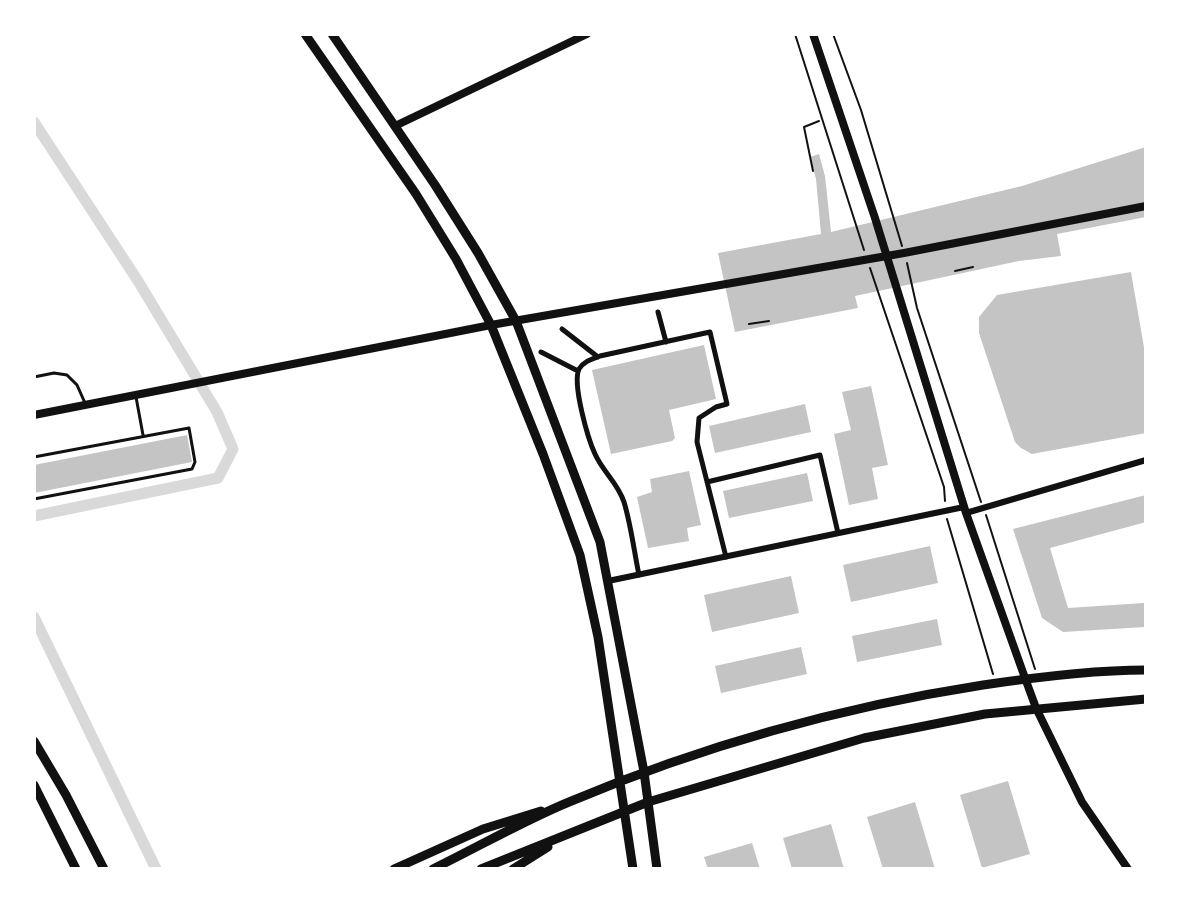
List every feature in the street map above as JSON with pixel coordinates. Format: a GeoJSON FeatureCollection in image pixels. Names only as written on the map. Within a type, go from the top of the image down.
{"type":"FeatureCollection","features":[{"type":"Feature","properties":{"kind":"main road"},"geometry":{"type":"LineString","coordinates":[[305,34],[416,194],[456,259],[491,325],[543,454],[580,555],[598,637],[633,869]]}},
{"type":"Feature","properties":{"kind":"main road"},"geometry":{"type":"LineString","coordinates":[[332,34],[478,253],[516,321],[600,542],[644,772],[657,869]]}},
{"type":"Feature","properties":{"kind":"main road"},"geometry":{"type":"LineString","coordinates":[[394,869],[483,829],[567,802],[644,772],[870,704],[1025,678],[1146,670]]}},
{"type":"Feature","properties":{"kind":"main road"},"geometry":{"type":"LineString","coordinates":[[481,869],[648,802],[864,738],[936,722],[1036,708],[1146,699]]}},
{"type":"Feature","properties":{"kind":"main road"},"geometry":{"type":"LineString","coordinates":[[34,741],[104,869]]}},
{"type":"Feature","properties":{"kind":"main road"},"geometry":{"type":"LineString","coordinates":[[34,785],[76,869]]}},
{"type":"Feature","properties":{"kind":"main road"},"geometry":{"type":"LineString","coordinates":[[433,869],[567,802]]}},
{"type":"Feature","properties":{"kind":"main road"},"geometry":{"type":"LineString","coordinates":[[513,869],[565,837]]}},
{"type":"Feature","properties":{"kind":"street"},"geometry":{"type":"LineString","coordinates":[[395,126],[587,34]]}},
{"type":"Feature","properties":{"kind":"street"},"geometry":{"type":"LineString","coordinates":[[813,34],[875,218],[965,510],[1036,708],[1082,802],[1128,869]]}},
{"type":"Feature","properties":{"kind":"street"},"geometry":{"type":"LineString","coordinates":[[34,415],[491,325],[904,253],[1146,206]]}},
{"type":"Feature","properties":{"kind":"street"},"geometry":{"type":"LineString","coordinates":[[658,312],[666,342]]}},
{"type":"Feature","properties":{"kind":"street"},"geometry":{"type":"LineString","coordinates":[[562,329],[598,357]]}},
{"type":"Feature","properties":{"kind":"street"},"geometry":{"type":"LineString","coordinates":[[639,575],[623,501],[616,482],[604,470],[594,452],[577,381],[578,371],[588,361],[598,357],[710,332],[727,404],[699,418],[696,428],[726,557]]}},
{"type":"Feature","properties":{"kind":"street"},"geometry":{"type":"LineString","coordinates":[[541,352],[578,371]]}},
{"type":"Feature","properties":{"kind":"street"},"geometry":{"type":"LineString","coordinates":[[707,482],[820,455],[838,533]]}},
{"type":"Feature","properties":{"kind":"street"},"geometry":{"type":"LineString","coordinates":[[608,581],[946,511],[983,507],[1146,460]]}},
{"type":"Feature","properties":{"kind":"lane"},"geometry":{"type":"LineString","coordinates":[[34,377],[54,373],[67,375],[77,385],[85,403]]}},
{"type":"Feature","properties":{"kind":"lane"},"geometry":{"type":"LineString","coordinates":[[135,393],[143,435]]}},
{"type":"Feature","properties":{"kind":"lane"},"geometry":{"type":"LineString","coordinates":[[34,457],[189,428],[195,462],[192,469],[34,499]]}},
{"type":"Feature","properties":{"kind":"lane"},"geometry":{"type":"LineString","coordinates":[[34,799],[45,803]]}},
{"type":"Feature","properties":{"kind":"path"},"geometry":{"type":"LineString","coordinates":[[795,34],[944,487],[948,530],[995,683]]}},
{"type":"Feature","properties":{"kind":"path"},"geometry":{"type":"LineString","coordinates":[[833,34],[896,217],[917,308],[1037,677]]}},
{"type":"Feature","properties":{"kind":"path"},"geometry":{"type":"LineString","coordinates":[[813,171],[804,127],[819,121]]}},
{"type":"Feature","properties":{"kind":"path"},"geometry":{"type":"LineString","coordinates":[[955,271],[973,267]]}},
{"type":"Feature","properties":{"kind":"path"},"geometry":{"type":"LineString","coordinates":[[749,324],[769,321]]}},
{"type":"Feature","properties":{"kind":"building"},"geometry":{"type":"Polygon","coordinates":[[[1146,147],[1146,217],[1057,234],[1061,256],[1019,261],[855,296],[858,308],[735,332],[718,253],[821,234],[816,179],[810,157],[819,154],[825,176],[831,232],[1022,186],[1146,147]]]}},
{"type":"Feature","properties":{"kind":"building"},"geometry":{"type":"Polygon","coordinates":[[[1131,272],[1146,359],[1146,433],[1032,454],[1021,448],[1015,442],[979,333],[979,317],[997,295],[1131,272]]]}},
{"type":"Feature","properties":{"kind":"building"},"geometry":{"type":"Polygon","coordinates":[[[704,345],[716,399],[669,410],[675,438],[672,441],[611,454],[592,370],[704,345]]]}},
{"type":"Feature","properties":{"kind":"building"},"geometry":{"type":"Polygon","coordinates":[[[871,386],[888,465],[872,468],[878,499],[849,505],[834,434],[851,430],[842,392],[871,386]]]}},
{"type":"Feature","properties":{"kind":"building"},"geometry":{"type":"Polygon","coordinates":[[[805,404],[811,432],[715,453],[709,426],[805,404]]]}},
{"type":"Feature","properties":{"kind":"building"},"geometry":{"type":"Polygon","coordinates":[[[187,435],[192,462],[34,493],[34,465],[187,435]]]}},
{"type":"Feature","properties":{"kind":"building"},"geometry":{"type":"Polygon","coordinates":[[[689,471],[701,525],[687,528],[689,541],[648,548],[637,497],[652,492],[650,479],[689,471]]]}},
{"type":"Feature","properties":{"kind":"building"},"geometry":{"type":"Polygon","coordinates":[[[807,473],[813,501],[729,518],[723,491],[807,473]]]}},
{"type":"Feature","properties":{"kind":"building"},"geometry":{"type":"Polygon","coordinates":[[[1146,495],[1146,522],[1050,548],[1068,608],[1144,603],[1145,627],[1063,632],[1042,618],[1013,529],[1146,495]]]}},
{"type":"Feature","properties":{"kind":"building"},"geometry":{"type":"Polygon","coordinates":[[[930,546],[938,583],[851,602],[843,565],[930,546]]]}},
{"type":"Feature","properties":{"kind":"building"},"geometry":{"type":"Polygon","coordinates":[[[791,576],[799,613],[712,632],[704,595],[791,576]]]}},
{"type":"Feature","properties":{"kind":"building"},"geometry":{"type":"Polygon","coordinates":[[[937,619],[942,645],[857,662],[852,636],[937,619]]]}},
{"type":"Feature","properties":{"kind":"building"},"geometry":{"type":"Polygon","coordinates":[[[801,647],[807,674],[721,693],[715,666],[801,647]]]}},
{"type":"Feature","properties":{"kind":"building"},"geometry":{"type":"Polygon","coordinates":[[[1008,781],[1030,854],[982,868],[960,795],[1008,781]]]}},
{"type":"Feature","properties":{"kind":"building"},"geometry":{"type":"Polygon","coordinates":[[[915,802],[935,869],[883,869],[867,817],[915,802]]]}},
{"type":"Feature","properties":{"kind":"building"},"geometry":{"type":"Polygon","coordinates":[[[831,824],[844,869],[792,869],[783,838],[831,824]]]}},
{"type":"Feature","properties":{"kind":"building"},"geometry":{"type":"Polygon","coordinates":[[[752,843],[760,869],[708,869],[704,857],[752,843]]]}},
{"type":"Feature","properties":{"kind":"waterway"},"geometry":{"type":"LineString","coordinates":[[34,122],[138,281],[217,412],[233,449],[218,478],[34,516]]}},
{"type":"Feature","properties":{"kind":"waterway"},"geometry":{"type":"LineString","coordinates":[[34,617],[156,869]]}}]}
